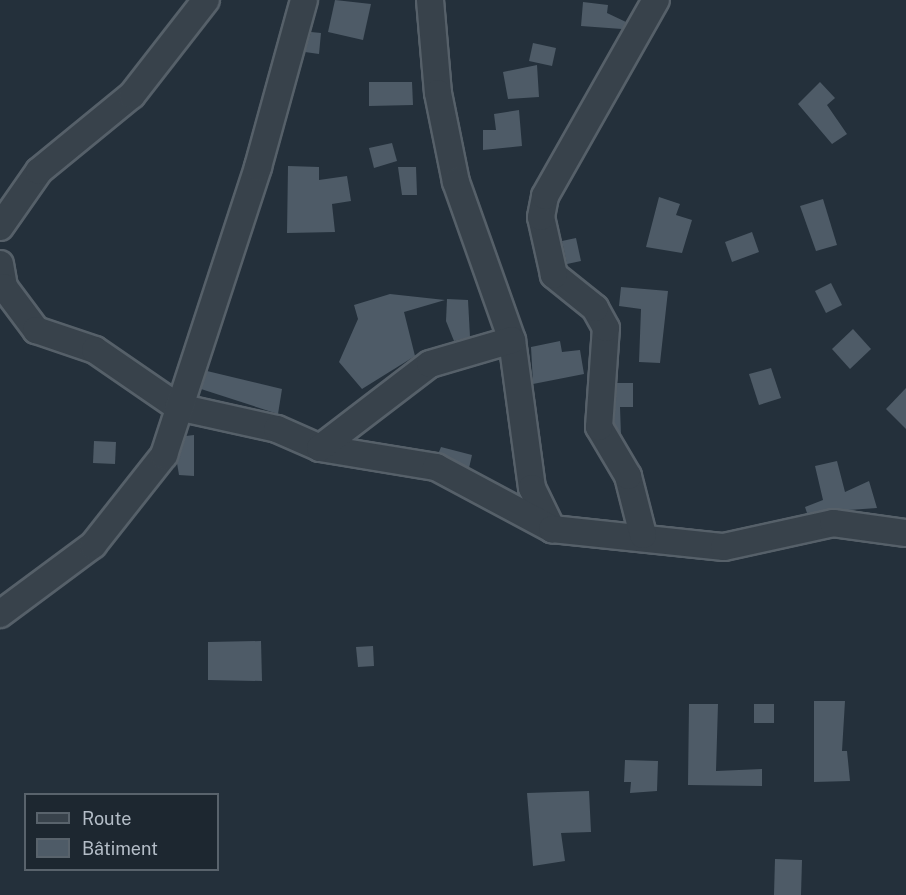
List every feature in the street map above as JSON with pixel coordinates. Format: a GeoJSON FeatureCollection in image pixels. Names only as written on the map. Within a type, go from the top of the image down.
{"type":"FeatureCollection","features":[{"type":"Feature","properties":{"kind":"street"},"geometry":{"type":"LineString","coordinates":[[0,227],[39,171],[132,95],[206,0]]}},
{"type":"Feature","properties":{"kind":"street"},"geometry":{"type":"LineString","coordinates":[[0,614],[113,525],[164,455],[258,167],[304,0]]}},
{"type":"Feature","properties":{"kind":"street"},"geometry":{"type":"LineString","coordinates":[[430,0],[438,93],[456,182],[512,340],[532,488],[552,529]]}},
{"type":"Feature","properties":{"kind":"street"},"geometry":{"type":"LineString","coordinates":[[643,535],[628,476],[599,427],[606,328],[595,308],[554,275],[541,217],[545,196],[656,0]]}},
{"type":"Feature","properties":{"kind":"street"},"geometry":{"type":"LineString","coordinates":[[0,264],[4,287],[36,330],[95,350],[178,407],[277,429],[320,448],[436,467],[552,529],[643,535],[724,547],[833,523],[906,533]]}},
{"type":"Feature","properties":{"kind":"street"},"geometry":{"type":"LineString","coordinates":[[320,448],[430,364],[512,340]]}},
{"type":"Feature","properties":{"kind":"building"},"geometry":{"type":"Polygon","coordinates":[[[335,0],[371,4],[363,40],[328,32],[335,0]]]}},
{"type":"Feature","properties":{"kind":"building"},"geometry":{"type":"Polygon","coordinates":[[[583,2],[608,5],[607,13],[626,22],[622,29],[581,26],[583,2]]]}},
{"type":"Feature","properties":{"kind":"building"},"geometry":{"type":"Polygon","coordinates":[[[311,32],[321,33],[319,54],[305,52],[311,32]]]}},
{"type":"Feature","properties":{"kind":"building"},"geometry":{"type":"Polygon","coordinates":[[[533,43],[556,48],[552,66],[529,61],[533,43]]]}},
{"type":"Feature","properties":{"kind":"building"},"geometry":{"type":"Polygon","coordinates":[[[537,65],[539,97],[508,99],[503,72],[537,65]]]}},
{"type":"Feature","properties":{"kind":"building"},"geometry":{"type":"Polygon","coordinates":[[[369,82],[412,82],[413,105],[369,106],[369,82]]]}},
{"type":"Feature","properties":{"kind":"building"},"geometry":{"type":"Polygon","coordinates":[[[820,82],[835,98],[827,105],[847,134],[832,144],[798,104],[820,82]]]}},
{"type":"Feature","properties":{"kind":"building"},"geometry":{"type":"Polygon","coordinates":[[[519,110],[522,146],[483,150],[483,130],[496,130],[494,114],[519,110]]]}},
{"type":"Feature","properties":{"kind":"building"},"geometry":{"type":"Polygon","coordinates":[[[392,143],[397,161],[374,168],[369,148],[392,143]]]}},
{"type":"Feature","properties":{"kind":"building"},"geometry":{"type":"Polygon","coordinates":[[[288,166],[319,167],[319,180],[347,176],[351,201],[332,204],[335,232],[287,233],[288,166]]]}},
{"type":"Feature","properties":{"kind":"building"},"geometry":{"type":"Polygon","coordinates":[[[398,167],[416,167],[417,195],[402,195],[398,167]]]}},
{"type":"Feature","properties":{"kind":"building"},"geometry":{"type":"Polygon","coordinates":[[[659,197],[680,204],[676,215],[692,220],[682,253],[646,247],[659,197]]]}},
{"type":"Feature","properties":{"kind":"building"},"geometry":{"type":"Polygon","coordinates":[[[823,199],[837,245],[816,251],[800,206],[823,199]]]}},
{"type":"Feature","properties":{"kind":"building"},"geometry":{"type":"Polygon","coordinates":[[[752,232],[759,252],[732,262],[725,242],[752,232]]]}},
{"type":"Feature","properties":{"kind":"building"},"geometry":{"type":"Polygon","coordinates":[[[576,238],[581,261],[567,264],[562,241],[576,238]]]}},
{"type":"Feature","properties":{"kind":"building"},"geometry":{"type":"Polygon","coordinates":[[[831,283],[842,305],[826,313],[815,291],[831,283]]]}},
{"type":"Feature","properties":{"kind":"building"},"geometry":{"type":"Polygon","coordinates":[[[621,287],[668,291],[660,363],[639,362],[641,309],[619,306],[621,287]]]}},
{"type":"Feature","properties":{"kind":"building"},"geometry":{"type":"Polygon","coordinates":[[[390,294],[445,300],[404,312],[415,356],[362,389],[339,362],[358,319],[354,305],[390,294]]]}},
{"type":"Feature","properties":{"kind":"building"},"geometry":{"type":"Polygon","coordinates":[[[447,299],[468,300],[470,337],[454,341],[446,321],[447,299]]]}},
{"type":"Feature","properties":{"kind":"building"},"geometry":{"type":"Polygon","coordinates":[[[853,329],[871,349],[850,369],[832,349],[853,329]]]}},
{"type":"Feature","properties":{"kind":"building"},"geometry":{"type":"Polygon","coordinates":[[[560,341],[562,352],[580,350],[584,374],[533,384],[531,347],[560,341]]]}},
{"type":"Feature","properties":{"kind":"building"},"geometry":{"type":"Polygon","coordinates":[[[771,368],[781,398],[759,405],[749,374],[771,368]]]}},
{"type":"Feature","properties":{"kind":"building"},"geometry":{"type":"Polygon","coordinates":[[[207,371],[282,389],[278,414],[201,389],[207,371]]]}},
{"type":"Feature","properties":{"kind":"building"},"geometry":{"type":"Polygon","coordinates":[[[617,383],[633,383],[633,407],[620,407],[621,435],[614,423],[617,383]]]}},
{"type":"Feature","properties":{"kind":"building"},"geometry":{"type":"Polygon","coordinates":[[[906,388],[906,429],[886,409],[906,388]]]}},
{"type":"Feature","properties":{"kind":"building"},"geometry":{"type":"Polygon","coordinates":[[[194,435],[194,476],[179,475],[177,463],[186,436],[194,435]]]}},
{"type":"Feature","properties":{"kind":"building"},"geometry":{"type":"Polygon","coordinates":[[[94,441],[116,442],[115,464],[93,463],[94,441]]]}},
{"type":"Feature","properties":{"kind":"building"},"geometry":{"type":"Polygon","coordinates":[[[441,447],[472,455],[469,468],[439,452],[441,447]]]}},
{"type":"Feature","properties":{"kind":"building"},"geometry":{"type":"Polygon","coordinates":[[[837,461],[845,492],[869,481],[877,508],[807,513],[805,507],[823,500],[815,466],[837,461]]]}},
{"type":"Feature","properties":{"kind":"building"},"geometry":{"type":"Polygon","coordinates":[[[261,641],[262,681],[208,680],[208,642],[261,641]]]}},
{"type":"Feature","properties":{"kind":"building"},"geometry":{"type":"Polygon","coordinates":[[[373,646],[374,666],[358,667],[356,647],[373,646]]]}},
{"type":"Feature","properties":{"kind":"building"},"geometry":{"type":"Polygon","coordinates":[[[814,701],[845,701],[842,751],[847,751],[850,781],[814,782],[814,701]]]}},
{"type":"Feature","properties":{"kind":"building"},"geometry":{"type":"Polygon","coordinates":[[[689,704],[718,704],[716,771],[762,769],[762,786],[688,785],[689,704]]]}},
{"type":"Feature","properties":{"kind":"building"},"geometry":{"type":"Polygon","coordinates":[[[754,704],[774,704],[774,723],[754,723],[754,704]]]}},
{"type":"Feature","properties":{"kind":"building"},"geometry":{"type":"Polygon","coordinates":[[[625,760],[658,761],[657,791],[630,793],[631,782],[624,782],[625,760]]]}},
{"type":"Feature","properties":{"kind":"building"},"geometry":{"type":"Polygon","coordinates":[[[589,791],[591,832],[561,833],[565,861],[533,866],[527,793],[589,791]]]}},
{"type":"Feature","properties":{"kind":"building"},"geometry":{"type":"Polygon","coordinates":[[[775,859],[802,860],[801,895],[774,895],[775,859]]]}}]}
